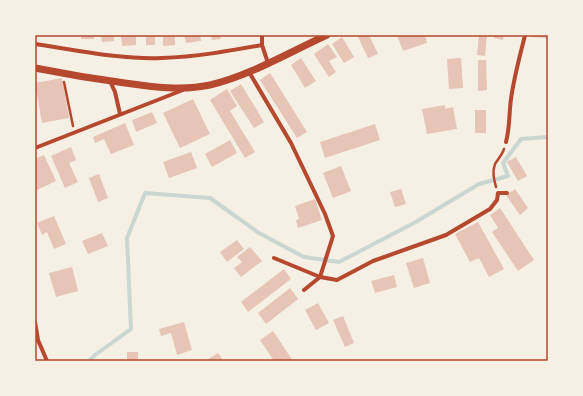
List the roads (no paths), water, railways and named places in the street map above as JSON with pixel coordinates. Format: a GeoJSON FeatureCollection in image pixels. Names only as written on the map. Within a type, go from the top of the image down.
{"type":"FeatureCollection","features":[{"type":"Feature","properties":{"kind":"street"},"geometry":{"type":"LineString","coordinates":[[262,35],[262,45],[268,63]]}},
{"type":"Feature","properties":{"kind":"street"},"geometry":{"type":"LineString","coordinates":[[35,148],[188,88],[223,81],[249,72],[327,35]]}},
{"type":"Feature","properties":{"kind":"street"},"geometry":{"type":"LineString","coordinates":[[506,142],[509,130],[512,94],[525,35]]}},
{"type":"Feature","properties":{"kind":"street"},"geometry":{"type":"LineString","coordinates":[[35,44],[128,57],[161,58],[202,55],[262,45]]}},
{"type":"Feature","properties":{"kind":"street"},"geometry":{"type":"LineString","coordinates":[[35,68],[109,81],[151,86],[188,88]]}},
{"type":"Feature","properties":{"kind":"street"},"geometry":{"type":"LineString","coordinates":[[249,72],[291,143],[325,214],[333,236],[320,277],[304,290]]}},
{"type":"Feature","properties":{"kind":"street"},"geometry":{"type":"LineString","coordinates":[[109,81],[118,102],[120,114]]}},
{"type":"Feature","properties":{"kind":"street"},"geometry":{"type":"LineString","coordinates":[[274,258],[320,277],[337,280],[373,261],[446,235],[490,209],[497,200],[498,193],[507,193]]}},
{"type":"Feature","properties":{"kind":"street"},"geometry":{"type":"LineString","coordinates":[[35,322],[38,340],[47,361]]}},
{"type":"Feature","properties":{"kind":"waterway"},"geometry":{"type":"LineString","coordinates":[[89,361],[131,329],[127,238],[145,193],[210,198],[259,233],[304,257],[339,262],[414,223],[479,184],[508,176],[503,163],[521,139],[548,137]]}}]}
